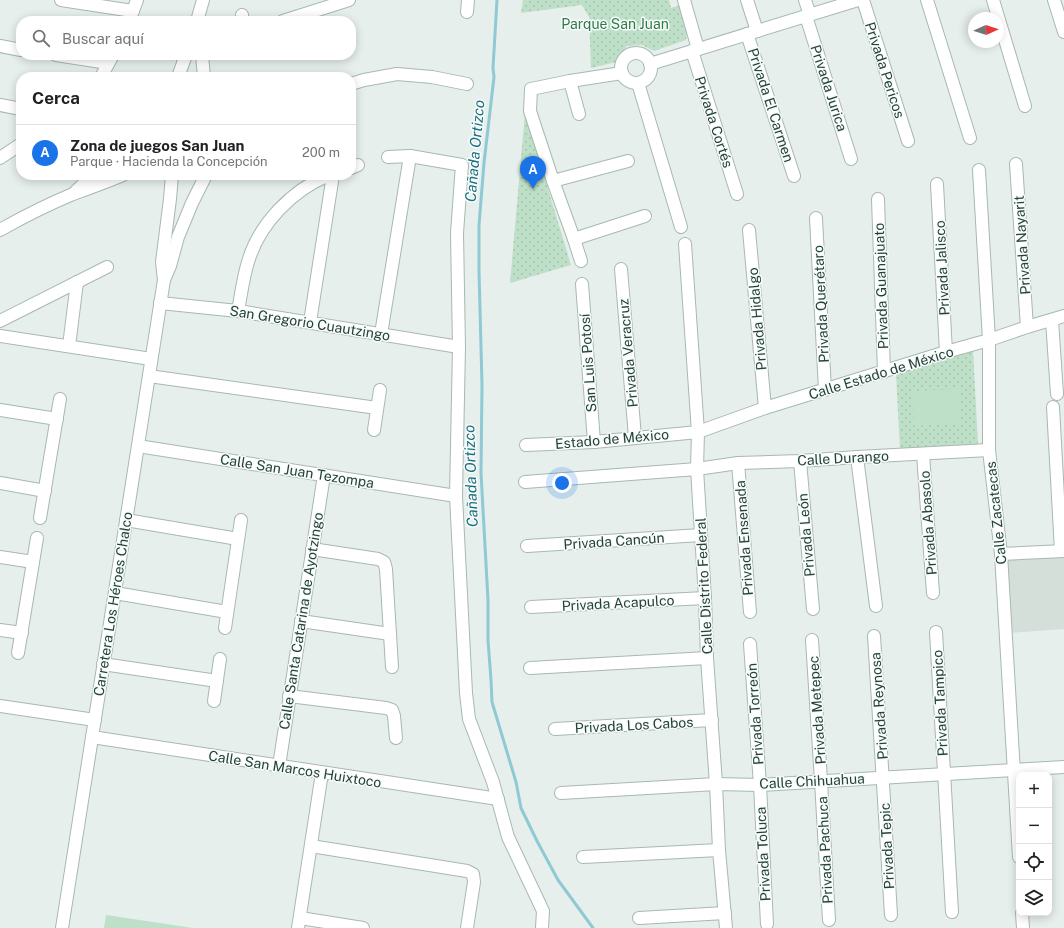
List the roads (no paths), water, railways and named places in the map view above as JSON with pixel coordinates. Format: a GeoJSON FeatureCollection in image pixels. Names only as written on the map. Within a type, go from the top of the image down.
{"type":"FeatureCollection","features":[{"type":"Feature","properties":{"kind":"street"},"geometry":{"type":"LineString","coordinates":[[61,0],[133,11]]}},
{"type":"Feature","properties":{"kind":"street"},"geometry":{"type":"LineString","coordinates":[[199,16],[204,0]]}},
{"type":"Feature","properties":{"kind":"street"},"geometry":{"type":"LineString","coordinates":[[204,0],[204,16]]}},
{"type":"Feature","properties":{"kind":"street"},"geometry":{"type":"LineString","coordinates":[[299,16],[349,0]]}},
{"type":"Feature","properties":{"kind":"street","name":"Privada Cortés"},"geometry":{"type":"LineString","coordinates":[[684,0],[695,50],[737,194]]}},
{"type":"Feature","properties":{"kind":"street","name":"Privada El Carmen"},"geometry":{"type":"LineString","coordinates":[[747,0],[752,33],[794,176]]}},
{"type":"Feature","properties":{"kind":"street","name":"Privada Jurica"},"geometry":{"type":"LineString","coordinates":[[805,0],[808,15],[851,159]]}},
{"type":"Feature","properties":{"kind":"street"},"geometry":{"type":"LineString","coordinates":[[650,64],[858,0]]}},
{"type":"Feature","properties":{"kind":"street","name":"Privada Pericos"},"geometry":{"type":"LineString","coordinates":[[863,0],[908,141]]}},
{"type":"Feature","properties":{"kind":"street"},"geometry":{"type":"LineString","coordinates":[[927,0],[970,138]]}},
{"type":"Feature","properties":{"kind":"street"},"geometry":{"type":"LineString","coordinates":[[993,0],[1025,106]]}},
{"type":"Feature","properties":{"kind":"street"},"geometry":{"type":"LineString","coordinates":[[1054,0],[1064,32]]}},
{"type":"Feature","properties":{"kind":"street"},"geometry":{"type":"LineString","coordinates":[[0,46],[16,49]]}},
{"type":"Feature","properties":{"kind":"street"},"geometry":{"type":"LineString","coordinates":[[632,53],[641,54],[650,64],[650,73],[645,80],[638,83],[629,81],[625,78],[621,69],[621,64],[627,56],[632,53]]}},
{"type":"Feature","properties":{"kind":"street"},"geometry":{"type":"LineString","coordinates":[[104,72],[110,60]]}},
{"type":"Feature","properties":{"kind":"street"},"geometry":{"type":"LineString","coordinates":[[180,72],[184,60]]}},
{"type":"Feature","properties":{"kind":"street"},"geometry":{"type":"LineString","coordinates":[[202,60],[204,72]]}},
{"type":"Feature","properties":{"kind":"street"},"geometry":{"type":"LineString","coordinates":[[581,261],[530,111],[531,89],[622,73]]}},
{"type":"Feature","properties":{"kind":"street"},"geometry":{"type":"LineString","coordinates":[[356,82],[397,74],[467,84]]}},
{"type":"Feature","properties":{"kind":"street"},"geometry":{"type":"LineString","coordinates":[[570,81],[579,114]]}},
{"type":"Feature","properties":{"kind":"street"},"geometry":{"type":"LineString","coordinates":[[638,83],[681,227]]}},
{"type":"Feature","properties":{"kind":"street"},"geometry":{"type":"LineString","coordinates":[[0,105],[16,108]]}},
{"type":"Feature","properties":{"kind":"street"},"geometry":{"type":"LineString","coordinates":[[1,158],[16,148]]}},
{"type":"Feature","properties":{"kind":"street"},"geometry":{"type":"LineString","coordinates":[[388,157],[410,156],[462,165],[457,233],[459,347],[456,496],[466,693],[469,719],[493,782],[508,837],[543,911],[542,928]]}},
{"type":"Feature","properties":{"kind":"street"},"geometry":{"type":"LineString","coordinates":[[381,334],[410,156]]}},
{"type":"Feature","properties":{"kind":"street"},"geometry":{"type":"LineString","coordinates":[[553,181],[628,161]]}},
{"type":"Feature","properties":{"kind":"street","name":"Privada Nayarit"},"geometry":{"type":"LineString","coordinates":[[1016,164],[1027,327]]}},
{"type":"Feature","properties":{"kind":"street","name":"Calle Zacatecas"},"geometry":{"type":"LineString","coordinates":[[979,170],[989,340],[989,450],[1001,554],[1018,844]]}},
{"type":"Feature","properties":{"kind":"street"},"geometry":{"type":"LineString","coordinates":[[72,195],[88,180]]}},
{"type":"Feature","properties":{"kind":"street"},"geometry":{"type":"LineString","coordinates":[[0,230],[17,220],[72,195],[111,180]]}},
{"type":"Feature","properties":{"kind":"street","name":"Carretera Los Héroes Chalco"},"geometry":{"type":"LineString","coordinates":[[164,280],[162,262],[172,180]]}},
{"type":"Feature","properties":{"kind":"street","name":"Carretera Los Héroes Chalco"},"geometry":{"type":"LineString","coordinates":[[62,928],[164,280],[181,230],[204,180]]}},
{"type":"Feature","properties":{"kind":"street"},"geometry":{"type":"LineString","coordinates":[[238,311],[248,261],[263,230],[276,212],[307,186],[319,180]]}},
{"type":"Feature","properties":{"kind":"street"},"geometry":{"type":"LineString","coordinates":[[310,322],[332,180]]}},
{"type":"Feature","properties":{"kind":"street","name":"Privada Jalisco"},"geometry":{"type":"LineString","coordinates":[[938,184],[946,352]]}},
{"type":"Feature","properties":{"kind":"street","name":"Privada Guanajuato"},"geometry":{"type":"LineString","coordinates":[[878,199],[884,372]]}},
{"type":"Feature","properties":{"kind":"street"},"geometry":{"type":"LineString","coordinates":[[574,238],[645,216]]}},
{"type":"Feature","properties":{"kind":"street"},"geometry":{"type":"LineString","coordinates":[[0,218],[17,220]]}},
{"type":"Feature","properties":{"kind":"street","name":"Privada Querétaro"},"geometry":{"type":"LineString","coordinates":[[816,218],[825,390]]}},
{"type":"Feature","properties":{"kind":"street","name":"Privada Hidalgo"},"geometry":{"type":"LineString","coordinates":[[749,230],[765,408]]}},
{"type":"Feature","properties":{"kind":"street","name":"Calle Distrito Federal"},"geometry":{"type":"LineString","coordinates":[[685,244],[698,432],[697,469],[707,658],[719,850],[726,928]]}},
{"type":"Feature","properties":{"kind":"street"},"geometry":{"type":"LineString","coordinates":[[0,321],[107,267]]}},
{"type":"Feature","properties":{"kind":"street","name":"Privada Veracruz"},"geometry":{"type":"LineString","coordinates":[[621,269],[635,437]]}},
{"type":"Feature","properties":{"kind":"street"},"geometry":{"type":"LineString","coordinates":[[69,346],[77,282]]}},
{"type":"Feature","properties":{"kind":"street","name":"San Luis Potosí"},"geometry":{"type":"LineString","coordinates":[[582,284],[594,442]]}},
{"type":"Feature","properties":{"kind":"street","name":"San Gregorio Cuautzingo"},"geometry":{"type":"LineString","coordinates":[[160,303],[238,311],[459,347]]}},
{"type":"Feature","properties":{"kind":"street","name":"Calle Estado de México"},"geometry":{"type":"LineString","coordinates":[[698,432],[765,408],[1064,316]]}},
{"type":"Feature","properties":{"kind":"street"},"geometry":{"type":"LineString","coordinates":[[1052,320],[1057,394]]}},
{"type":"Feature","properties":{"kind":"street"},"geometry":{"type":"LineString","coordinates":[[0,336],[151,359]]}},
{"type":"Feature","properties":{"kind":"street"},"geometry":{"type":"LineString","coordinates":[[149,376],[377,408]]}},
{"type":"Feature","properties":{"kind":"street"},"geometry":{"type":"LineString","coordinates":[[374,430],[380,390]]}},
{"type":"Feature","properties":{"kind":"street"},"geometry":{"type":"LineString","coordinates":[[40,518],[60,399]]}},
{"type":"Feature","properties":{"kind":"street"},"geometry":{"type":"LineString","coordinates":[[1001,554],[1063,551],[1053,407]]}},
{"type":"Feature","properties":{"kind":"street"},"geometry":{"type":"LineString","coordinates":[[0,410],[57,418]]}},
{"type":"Feature","properties":{"kind":"street","name":"Estado de México"},"geometry":{"type":"LineString","coordinates":[[526,445],[594,442],[698,432]]}},
{"type":"Feature","properties":{"kind":"street","name":"Calle San Juan Tezompa"},"geometry":{"type":"LineString","coordinates":[[138,446],[456,496]]}},
{"type":"Feature","properties":{"kind":"street","name":"Calle Durango"},"geometry":{"type":"LineString","coordinates":[[525,482],[697,469],[738,463],[800,461],[989,450]]}},
{"type":"Feature","properties":{"kind":"street","name":"Privada Abasolo"},"geometry":{"type":"LineString","coordinates":[[923,454],[934,593]]}},
{"type":"Feature","properties":{"kind":"street"},"geometry":{"type":"LineString","coordinates":[[857,457],[876,606]]}},
{"type":"Feature","properties":{"kind":"street","name":"Privada León"},"geometry":{"type":"LineString","coordinates":[[800,461],[813,609]]}},
{"type":"Feature","properties":{"kind":"street","name":"Privada Ensenada"},"geometry":{"type":"LineString","coordinates":[[738,463],[750,612]]}},
{"type":"Feature","properties":{"kind":"street","name":"Calle Santa Catarina de Ayotzingo"},"geometry":{"type":"LineString","coordinates":[[278,766],[324,475]]}},
{"type":"Feature","properties":{"kind":"street"},"geometry":{"type":"LineString","coordinates":[[0,483],[45,491]]}},
{"type":"Feature","properties":{"kind":"street"},"geometry":{"type":"LineString","coordinates":[[126,520],[238,539]]}},
{"type":"Feature","properties":{"kind":"street"},"geometry":{"type":"LineString","coordinates":[[225,628],[241,520]]}},
{"type":"Feature","properties":{"kind":"street","name":"Privada Cancún"},"geometry":{"type":"LineString","coordinates":[[527,546],[701,535]]}},
{"type":"Feature","properties":{"kind":"street"},"geometry":{"type":"LineString","coordinates":[[18,652],[36,538]]}},
{"type":"Feature","properties":{"kind":"street"},"geometry":{"type":"LineString","coordinates":[[312,549],[378,559],[384,562],[386,569],[392,667]]}},
{"type":"Feature","properties":{"kind":"street"},"geometry":{"type":"LineString","coordinates":[[0,557],[33,562]]}},
{"type":"Feature","properties":{"kind":"street"},"geometry":{"type":"LineString","coordinates":[[114,593],[227,612]]}},
{"type":"Feature","properties":{"kind":"street","name":"Privada Acapulco"},"geometry":{"type":"LineString","coordinates":[[531,607],[705,598]]}},
{"type":"Feature","properties":{"kind":"street"},"geometry":{"type":"LineString","coordinates":[[301,621],[390,634]]}},
{"type":"Feature","properties":{"kind":"street"},"geometry":{"type":"LineString","coordinates":[[0,630],[22,633]]}},
{"type":"Feature","properties":{"kind":"street","name":"Privada Tampico"},"geometry":{"type":"LineString","coordinates":[[936,632],[952,912]]}},
{"type":"Feature","properties":{"kind":"street","name":"Privada Reynosa"},"geometry":{"type":"LineString","coordinates":[[874,636],[883,777]]}},
{"type":"Feature","properties":{"kind":"street","name":"Privada Metepec"},"geometry":{"type":"LineString","coordinates":[[812,640],[821,781]]}},
{"type":"Feature","properties":{"kind":"street","name":"Privada Torreón"},"geometry":{"type":"LineString","coordinates":[[750,644],[760,785]]}},
{"type":"Feature","properties":{"kind":"street"},"geometry":{"type":"LineString","coordinates":[[530,668],[707,658]]}},
{"type":"Feature","properties":{"kind":"street"},"geometry":{"type":"LineString","coordinates":[[214,701],[220,659]]}},
{"type":"Feature","properties":{"kind":"street"},"geometry":{"type":"LineString","coordinates":[[103,664],[217,681]]}},
{"type":"Feature","properties":{"kind":"street"},"geometry":{"type":"LineString","coordinates":[[289,696],[392,710],[396,738]]}},
{"type":"Feature","properties":{"kind":"street"},"geometry":{"type":"LineString","coordinates":[[0,706],[95,720]]}},
{"type":"Feature","properties":{"kind":"street","name":"Privada Los Cabos"},"geometry":{"type":"LineString","coordinates":[[555,729],[712,720]]}},
{"type":"Feature","properties":{"kind":"street","name":"Calle San Marcos Huixtoco"},"geometry":{"type":"LineString","coordinates":[[92,737],[498,800]]}},
{"type":"Feature","properties":{"kind":"street","name":"Calle Chihuahua"},"geometry":{"type":"LineString","coordinates":[[561,793],[716,784],[760,785],[1064,767]]}},
{"type":"Feature","properties":{"kind":"street"},"geometry":{"type":"LineString","coordinates":[[322,773],[299,923],[363,928]]}},
{"type":"Feature","properties":{"kind":"street","name":"Privada Tepic"},"geometry":{"type":"LineString","coordinates":[[883,777],[891,915]]}},
{"type":"Feature","properties":{"kind":"street","name":"Privada Pachuca"},"geometry":{"type":"LineString","coordinates":[[821,781],[829,920]]}},
{"type":"Feature","properties":{"kind":"street","name":"Privada Toluca"},"geometry":{"type":"LineString","coordinates":[[760,785],[767,924]]}},
{"type":"Feature","properties":{"kind":"street"},"geometry":{"type":"LineString","coordinates":[[311,846],[468,871],[473,874],[474,882],[467,928]]}},
{"type":"Feature","properties":{"kind":"street"},"geometry":{"type":"LineString","coordinates":[[583,857],[719,850]]}},
{"type":"Feature","properties":{"kind":"street"},"geometry":{"type":"LineString","coordinates":[[639,918],[725,913]]}},
{"type":"Feature","properties":{"kind":"street"},"geometry":{"type":"LineString","coordinates":[[1022,916],[1023,928]]}},
{"type":"Feature","properties":{"kind":"waterway","name":"Cañada Ortizco"},"geometry":{"type":"LineString","coordinates":[[497,0],[493,68],[494,77],[484,163],[479,225],[482,385],[481,473],[492,702],[516,782],[521,808],[558,880],[593,928]]}},
{"type":"Feature","properties":{"kind":"place","name":"Zona de juegos San Juan"},"geometry":{"type":"Point","coordinates":[533,189]}},
{"type":"Feature","properties":{"kind":"park label","name":"Parque San Juan"},"geometry":{"type":"Point","coordinates":[615,24]}}]}
